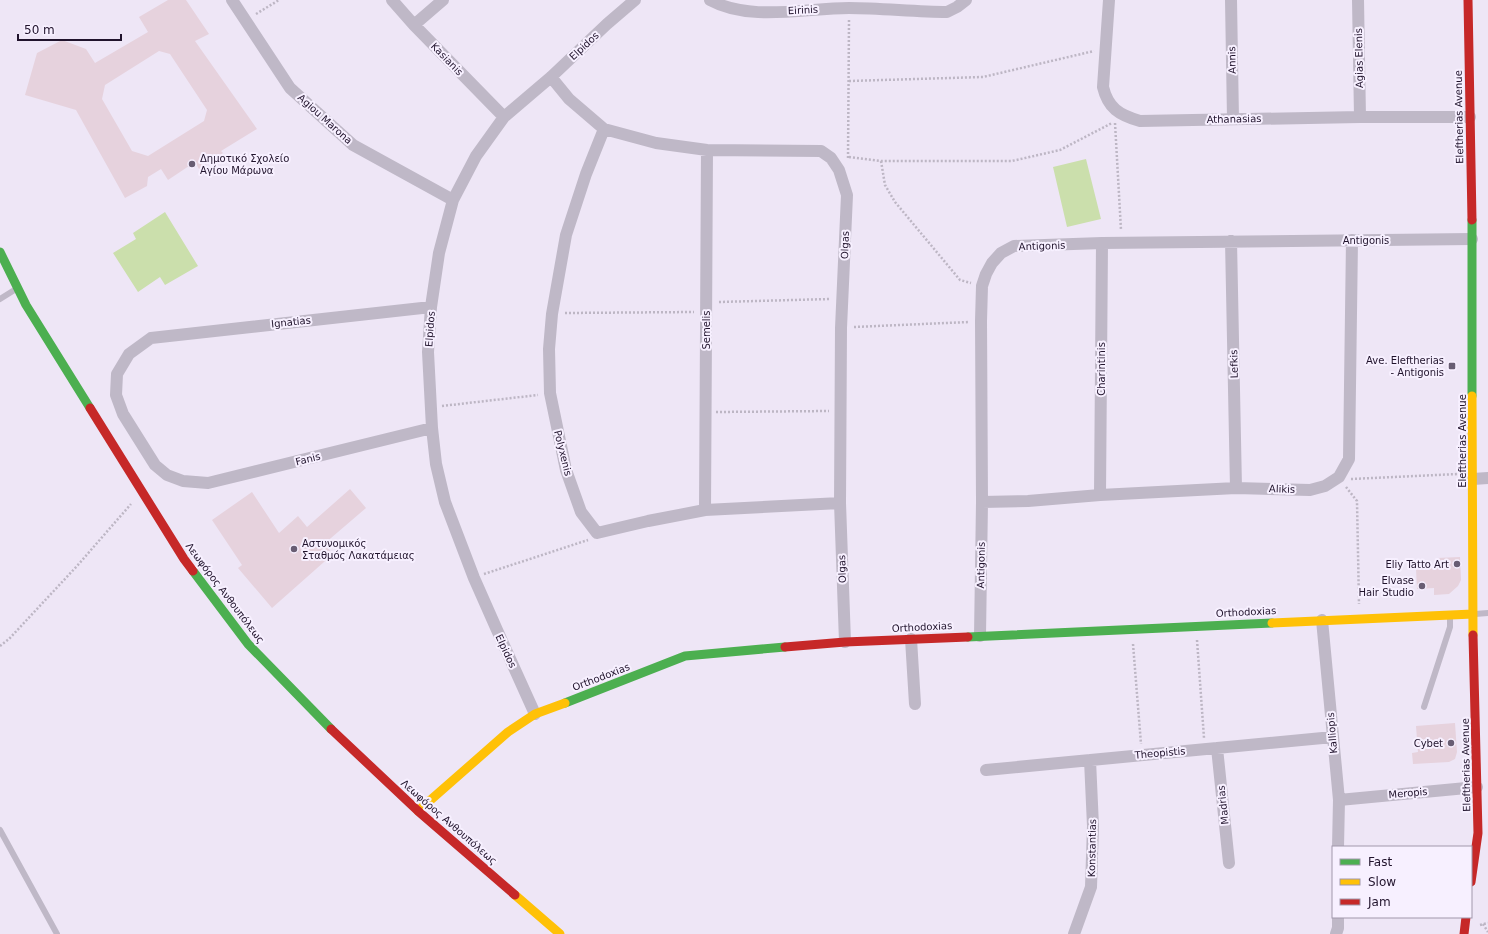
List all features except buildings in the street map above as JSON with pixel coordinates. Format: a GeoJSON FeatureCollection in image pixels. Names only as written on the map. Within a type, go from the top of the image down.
{"type":"FeatureCollection","features":[{"type":"Feature","properties":{"kind":"main road","name":"Eleftherias Avenue"},"geometry":{"type":"LineString","coordinates":[[1468,0],[1472,239],[1473,614],[1478,787],[1478,833],[1472,875]]}},
{"type":"Feature","properties":{"kind":"main road","name":"Λεωφόρος Ανθουπόλεως"},"geometry":{"type":"LineString","coordinates":[[0,252],[26,305],[184,559],[248,644],[322,721],[418,811],[560,934]]}},
{"type":"Feature","properties":{"kind":"main road","name":"Orthodoxias"},"geometry":{"type":"LineString","coordinates":[[418,811],[508,732],[535,714],[685,656],[845,642],[1132,628],[1473,614]]}},
{"type":"Feature","properties":{"kind":"main road"},"geometry":{"type":"LineString","coordinates":[[1464,934],[1466,918]]}},
{"type":"Feature","properties":{"kind":"street","name":"Agiou Marona"},"geometry":{"type":"LineString","coordinates":[[232,0],[290,88],[353,145],[453,200]]}},
{"type":"Feature","properties":{"kind":"street","name":"Kasianis"},"geometry":{"type":"LineString","coordinates":[[392,0],[414,25],[504,117]]}},
{"type":"Feature","properties":{"kind":"street"},"geometry":{"type":"LineString","coordinates":[[414,25],[443,0]]}},
{"type":"Feature","properties":{"kind":"street","name":"Elpidos"},"geometry":{"type":"LineString","coordinates":[[535,714],[474,578],[445,502],[436,464],[432,428],[428,352],[431,307],[439,253],[453,200],[476,156],[504,117],[552,76],[607,24],[635,0]]}},
{"type":"Feature","properties":{"kind":"street","name":"Eirinis"},"geometry":{"type":"LineString","coordinates":[[710,0],[732,10],[753,13],[849,4],[947,12],[966,0]]}},
{"type":"Feature","properties":{"kind":"street"},"geometry":{"type":"LineString","coordinates":[[1109,0],[1103,87],[1106,99],[1120,119]]}},
{"type":"Feature","properties":{"kind":"street","name":"Annis"},"geometry":{"type":"LineString","coordinates":[[1231,0],[1233,119]]}},
{"type":"Feature","properties":{"kind":"street","name":"Agias Elenis"},"geometry":{"type":"LineString","coordinates":[[1358,0],[1360,117]]}},
{"type":"Feature","properties":{"kind":"street","name":"Olgas"},"geometry":{"type":"LineString","coordinates":[[552,76],[569,99],[604,129],[656,143],[707,150],[821,151],[831,158],[839,170],[847,194],[842,328],[840,503],[845,642]]}},
{"type":"Feature","properties":{"kind":"street","name":"Athanasias"},"geometry":{"type":"LineString","coordinates":[[1120,119],[1140,121],[1360,117],[1470,117]]}},
{"type":"Feature","properties":{"kind":"street","name":"Polyxenis"},"geometry":{"type":"LineString","coordinates":[[597,533],[581,512],[566,470],[550,393],[549,348],[552,314],[566,235],[586,174],[604,129]]}},
{"type":"Feature","properties":{"kind":"street","name":"Semelis"},"geometry":{"type":"LineString","coordinates":[[705,510],[707,150]]}},
{"type":"Feature","properties":{"kind":"street","name":"Antigonis"},"geometry":{"type":"LineString","coordinates":[[980,636],[982,502],[982,286],[992,263],[1001,253],[1014,246],[1102,243],[1472,239]]}},
{"type":"Feature","properties":{"kind":"street"},"geometry":{"type":"LineString","coordinates":[[1339,477],[1349,459],[1352,240]]}},
{"type":"Feature","properties":{"kind":"street","name":"Lefkis"},"geometry":{"type":"LineString","coordinates":[[1232,241],[1236,488]]}},
{"type":"Feature","properties":{"kind":"street","name":"Charintinis"},"geometry":{"type":"LineString","coordinates":[[1100,494],[1102,243]]}},
{"type":"Feature","properties":{"kind":"street","name":"Ignatias"},"geometry":{"type":"LineString","coordinates":[[151,338],[431,307]]}},
{"type":"Feature","properties":{"kind":"street","name":"Fanis"},"geometry":{"type":"LineString","coordinates":[[151,338],[129,354],[117,374],[116,395],[123,414],[155,464],[167,475],[183,481],[208,483],[432,428]]}},
{"type":"Feature","properties":{"kind":"street"},"geometry":{"type":"LineString","coordinates":[[1473,476],[1488,478]]}},
{"type":"Feature","properties":{"kind":"street","name":"Alikis"},"geometry":{"type":"LineString","coordinates":[[982,502],[1028,501],[1100,494],[1236,488],[1310,490],[1325,486],[1339,477]]}},
{"type":"Feature","properties":{"kind":"street"},"geometry":{"type":"LineString","coordinates":[[597,533],[705,510],[840,503]]}},
{"type":"Feature","properties":{"kind":"street","name":"Kalliopis"},"geometry":{"type":"LineString","coordinates":[[1322,620],[1339,800],[1338,846]]}},
{"type":"Feature","properties":{"kind":"street"},"geometry":{"type":"LineString","coordinates":[[911,639],[915,704]]}},
{"type":"Feature","properties":{"kind":"street","name":"Theopistis"},"geometry":{"type":"LineString","coordinates":[[986,770],[1333,737]]}},
{"type":"Feature","properties":{"kind":"street","name":"Madrias"},"geometry":{"type":"LineString","coordinates":[[1211,748],[1229,863]]}},
{"type":"Feature","properties":{"kind":"street","name":"Konstantias"},"geometry":{"type":"LineString","coordinates":[[1074,934],[1092,887],[1094,826],[1090,760]]}},
{"type":"Feature","properties":{"kind":"street","name":"Meropis"},"geometry":{"type":"LineString","coordinates":[[1339,800],[1478,787]]}},
{"type":"Feature","properties":{"kind":"street"},"geometry":{"type":"LineString","coordinates":[[1336,934],[1338,928],[1338,918]]}},
{"type":"Feature","properties":{"kind":"lane"},"geometry":{"type":"LineString","coordinates":[[0,299],[18,288]]}},
{"type":"Feature","properties":{"kind":"lane"},"geometry":{"type":"LineString","coordinates":[[1473,614],[1488,614]]}},
{"type":"Feature","properties":{"kind":"lane"},"geometry":{"type":"LineString","coordinates":[[1424,707],[1450,627],[1450,615]]}},
{"type":"Feature","properties":{"kind":"lane"},"geometry":{"type":"LineString","coordinates":[[0,830],[57,934]]}},
{"type":"Feature","properties":{"kind":"path"},"geometry":{"type":"LineString","coordinates":[[245,21],[279,0]]}},
{"type":"Feature","properties":{"kind":"path"},"geometry":{"type":"LineString","coordinates":[[839,170],[849,157],[849,4]]}},
{"type":"Feature","properties":{"kind":"path"},"geometry":{"type":"LineString","coordinates":[[849,81],[983,77],[1105,48]]}},
{"type":"Feature","properties":{"kind":"path"},"geometry":{"type":"LineString","coordinates":[[849,157],[881,161],[1012,161],[1060,150],[1120,119],[1122,243]]}},
{"type":"Feature","properties":{"kind":"path"},"geometry":{"type":"LineString","coordinates":[[881,161],[885,185],[896,202],[960,280],[982,286]]}},
{"type":"Feature","properties":{"kind":"path"},"geometry":{"type":"LineString","coordinates":[[552,314],[843,299]]}},
{"type":"Feature","properties":{"kind":"path"},"geometry":{"type":"LineString","coordinates":[[842,328],[981,321]]}},
{"type":"Feature","properties":{"kind":"path"},"geometry":{"type":"LineString","coordinates":[[432,407],[550,393]]}},
{"type":"Feature","properties":{"kind":"path"},"geometry":{"type":"LineString","coordinates":[[706,413],[841,411]]}},
{"type":"Feature","properties":{"kind":"path"},"geometry":{"type":"LineString","coordinates":[[1339,477],[1355,480],[1473,476]]}},
{"type":"Feature","properties":{"kind":"path"},"geometry":{"type":"LineString","coordinates":[[1339,477],[1357,502],[1360,618]]}},
{"type":"Feature","properties":{"kind":"path"},"geometry":{"type":"LineString","coordinates":[[0,646],[9,640],[142,492]]}},
{"type":"Feature","properties":{"kind":"path"},"geometry":{"type":"LineString","coordinates":[[474,578],[590,540],[597,533]]}},
{"type":"Feature","properties":{"kind":"path"},"geometry":{"type":"LineString","coordinates":[[1196,626],[1211,748]]}},
{"type":"Feature","properties":{"kind":"path"},"geometry":{"type":"LineString","coordinates":[[1132,628],[1142,755]]}},
{"type":"Feature","properties":{"kind":"path"},"geometry":{"type":"LineString","coordinates":[[1483,924],[1488,932]]}},
{"type":"Feature","properties":{"kind":"green space"},"geometry":{"type":"Polygon","coordinates":[[[1086,159],[1101,219],[1067,227],[1053,167],[1086,159]]]}},
{"type":"Feature","properties":{"kind":"green space"},"geometry":{"type":"Polygon","coordinates":[[[165,212],[198,266],[165,285],[160,277],[138,292],[113,253],[136,239],[133,233],[165,212]]]}},
{"type":"Feature","properties":{"kind":"traffic: fast"},"geometry":{"type":"LineString","coordinates":[[1472,220],[1472,396]]}},
{"type":"Feature","properties":{"kind":"traffic: fast"},"geometry":{"type":"LineString","coordinates":[[0,252],[26,305],[90,408]]}},
{"type":"Feature","properties":{"kind":"traffic: fast"},"geometry":{"type":"LineString","coordinates":[[193,571],[248,644],[331,729]]}},
{"type":"Feature","properties":{"kind":"traffic: fast"},"geometry":{"type":"LineString","coordinates":[[968,637],[1272,623]]}},
{"type":"Feature","properties":{"kind":"traffic: fast"},"geometry":{"type":"LineString","coordinates":[[565,703],[685,656],[785,647]]}},
{"type":"Feature","properties":{"kind":"traffic: slow"},"geometry":{"type":"LineString","coordinates":[[1472,396],[1473,635]]}},
{"type":"Feature","properties":{"kind":"traffic: slow"},"geometry":{"type":"LineString","coordinates":[[1272,623],[1473,614]]}},
{"type":"Feature","properties":{"kind":"traffic: slow"},"geometry":{"type":"LineString","coordinates":[[418,811],[508,732],[535,714],[565,703]]}},
{"type":"Feature","properties":{"kind":"traffic: slow"},"geometry":{"type":"LineString","coordinates":[[515,895],[560,934]]}},
{"type":"Feature","properties":{"kind":"traffic: jam"},"geometry":{"type":"LineString","coordinates":[[1468,0],[1472,220]]}},
{"type":"Feature","properties":{"kind":"traffic: jam"},"geometry":{"type":"LineString","coordinates":[[90,408],[193,571]]}},
{"type":"Feature","properties":{"kind":"traffic: jam"},"geometry":{"type":"LineString","coordinates":[[1472,875],[1478,833],[1473,635]]}},
{"type":"Feature","properties":{"kind":"traffic: jam"},"geometry":{"type":"LineString","coordinates":[[785,647],[845,642],[968,637]]}},
{"type":"Feature","properties":{"kind":"traffic: jam"},"geometry":{"type":"LineString","coordinates":[[331,729],[418,811],[515,895]]}},
{"type":"Feature","properties":{"kind":"traffic: jam"},"geometry":{"type":"LineString","coordinates":[[1464,934],[1466,918]]}},
{"type":"Feature","properties":{"kind":"place","name":"Δημοτικό Σχολείο Αγίου Μάρωνα"},"geometry":{"type":"Point","coordinates":[192,164]}},
{"type":"Feature","properties":{"kind":"place","name":"Ave. Eleftherias - Antigonis"},"geometry":{"type":"Point","coordinates":[1452,366]}},
{"type":"Feature","properties":{"kind":"place","name":"Αστυνομικός Σταθμός Λακατάμειας"},"geometry":{"type":"Point","coordinates":[294,549]}},
{"type":"Feature","properties":{"kind":"place","name":"Eliy Tatto Art"},"geometry":{"type":"Point","coordinates":[1457,564]}},
{"type":"Feature","properties":{"kind":"place","name":"Elvase Hair Studio"},"geometry":{"type":"Point","coordinates":[1422,586]}},
{"type":"Feature","properties":{"kind":"place","name":"Cybet"},"geometry":{"type":"Point","coordinates":[1451,743]}}]}
